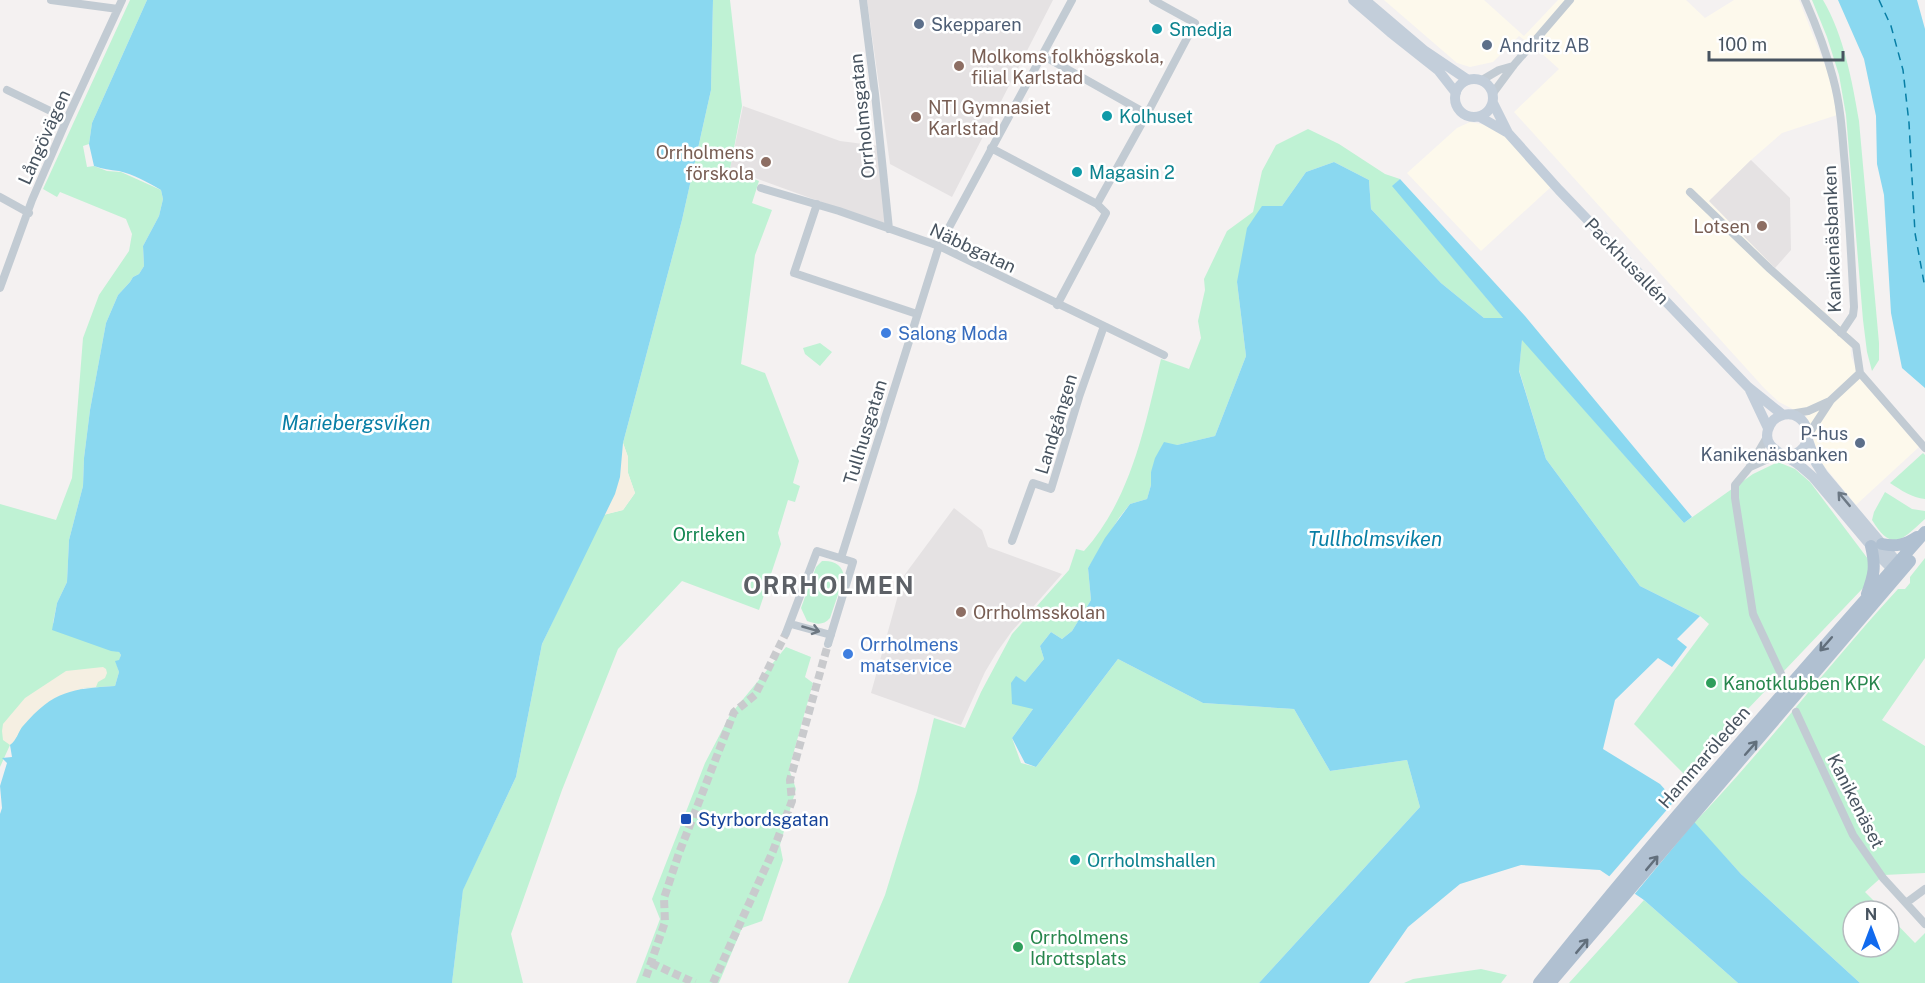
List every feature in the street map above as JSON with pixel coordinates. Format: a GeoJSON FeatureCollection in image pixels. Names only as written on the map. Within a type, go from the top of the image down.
{"type":"FeatureCollection","features":[{"type":"Feature","properties":{"kind":"main road"},"geometry":{"type":"LineString","coordinates":[[1865,600],[1875,572],[1876,545],[1898,546],[1925,532]]}},
{"type":"Feature","properties":{"kind":"main road","name":"Hammaröleden"},"geometry":{"type":"LineString","coordinates":[[1708,788],[1898,569],[1925,532]]}},
{"type":"Feature","properties":{"kind":"main road","name":"Hammaröleden"},"geometry":{"type":"LineString","coordinates":[[1539,983],[1610,904],[1865,600],[1925,545]]}},
{"type":"Feature","properties":{"kind":"main road","name":"Hammaröleden"},"geometry":{"type":"LineString","coordinates":[[1550,983],[1610,904]]}},
{"type":"Feature","properties":{"kind":"street"},"geometry":{"type":"LineString","coordinates":[[53,0],[118,9]]}},
{"type":"Feature","properties":{"kind":"street","name":"Långövägen"},"geometry":{"type":"LineString","coordinates":[[0,288],[67,119],[122,0]]}},
{"type":"Feature","properties":{"kind":"street","name":"Orrholmsgatan"},"geometry":{"type":"LineString","coordinates":[[863,0],[889,229]]}},
{"type":"Feature","properties":{"kind":"street","name":"Tullhusgatan"},"geometry":{"type":"LineString","coordinates":[[841,558],[939,246],[1072,0]]}},
{"type":"Feature","properties":{"kind":"street"},"geometry":{"type":"LineString","coordinates":[[1097,204],[1195,23],[1153,0]]}},
{"type":"Feature","properties":{"kind":"street"},"geometry":{"type":"LineString","coordinates":[[1353,0],[1438,70],[1456,93]]}},
{"type":"Feature","properties":{"kind":"street"},"geometry":{"type":"LineString","coordinates":[[1365,0],[1425,51],[1468,80],[1482,80],[1499,70],[1513,66]]}},
{"type":"Feature","properties":{"kind":"street"},"geometry":{"type":"LineString","coordinates":[[1468,80],[1458,87],[1456,104],[1462,113],[1471,117],[1480,117],[1489,112],[1493,98],[1513,66],[1570,0]]}},
{"type":"Feature","properties":{"kind":"street","name":"Kanikenäsbanken"},"geometry":{"type":"LineString","coordinates":[[1804,0],[1820,34],[1833,78],[1842,137],[1854,307],[1853,315],[1841,333],[1856,346],[1860,373]]}},
{"type":"Feature","properties":{"kind":"street"},"geometry":{"type":"LineString","coordinates":[[1042,55],[1147,114]]}},
{"type":"Feature","properties":{"kind":"street"},"geometry":{"type":"LineString","coordinates":[[1482,80],[1487,83],[1493,98]]}},
{"type":"Feature","properties":{"kind":"street"},"geometry":{"type":"LineString","coordinates":[[7,90],[67,119]]}},
{"type":"Feature","properties":{"kind":"street","name":"Packhusallén"},"geometry":{"type":"LineString","coordinates":[[1493,98],[1508,133]]}},
{"type":"Feature","properties":{"kind":"street","name":"Packhusallén"},"geometry":{"type":"LineString","coordinates":[[1480,117],[1508,133],[1559,190],[1748,387],[1786,415]]}},
{"type":"Feature","properties":{"kind":"street"},"geometry":{"type":"LineString","coordinates":[[991,148],[1097,204],[1106,213],[1057,305]]}},
{"type":"Feature","properties":{"kind":"street","name":"Näbbgatan"},"geometry":{"type":"LineString","coordinates":[[761,188],[817,204],[939,246],[1164,355]]}},
{"type":"Feature","properties":{"kind":"street"},"geometry":{"type":"LineString","coordinates":[[1690,192],[1841,333]]}},
{"type":"Feature","properties":{"kind":"street"},"geometry":{"type":"LineString","coordinates":[[0,197],[29,213]]}},
{"type":"Feature","properties":{"kind":"street"},"geometry":{"type":"LineString","coordinates":[[817,204],[794,273],[917,314]]}},
{"type":"Feature","properties":{"kind":"street","name":"Landgången"},"geometry":{"type":"LineString","coordinates":[[1012,541],[1033,483],[1051,489],[1079,397],[1104,326]]}},
{"type":"Feature","properties":{"kind":"street"},"geometry":{"type":"LineString","coordinates":[[1749,468],[1782,455],[1798,453],[1804,448],[1808,437],[1831,400],[1860,373],[1925,448]]}},
{"type":"Feature","properties":{"kind":"street","name":"Packhusallén"},"geometry":{"type":"LineString","coordinates":[[1748,387],[1767,433]]}},
{"type":"Feature","properties":{"kind":"street"},"geometry":{"type":"LineString","coordinates":[[1782,676],[1750,604],[1735,485],[1749,468],[1773,420],[1808,411],[1831,400]]}},
{"type":"Feature","properties":{"kind":"street"},"geometry":{"type":"LineString","coordinates":[[1786,415],[1803,421],[1816,463],[1876,545]]}},
{"type":"Feature","properties":{"kind":"street"},"geometry":{"type":"LineString","coordinates":[[1767,433],[1770,446],[1801,466],[1813,477],[1898,569]]}},
{"type":"Feature","properties":{"kind":"street"},"geometry":{"type":"LineString","coordinates":[[786,633],[818,551],[853,562],[828,644]]}},
{"type":"Feature","properties":{"kind":"street"},"geometry":{"type":"LineString","coordinates":[[791,624],[831,635]]}},
{"type":"Feature","properties":{"kind":"street","name":"Kanikenäset"},"geometry":{"type":"LineString","coordinates":[[1796,712],[1853,835],[1883,878],[1925,924]]}},
{"type":"Feature","properties":{"kind":"street"},"geometry":{"type":"LineString","coordinates":[[1906,903],[1925,889]]}},
{"type":"Feature","properties":{"kind":"shaded area"},"geometry":{"type":"Polygon","coordinates":[[[867,0],[1053,0],[952,197],[890,164],[867,0]]]}},
{"type":"Feature","properties":{"kind":"shaded area"},"geometry":{"type":"Polygon","coordinates":[[[1384,0],[1484,0],[1524,36],[1558,0],[1686,0],[1705,18],[1734,0],[1799,0],[1830,78],[1837,115],[1782,133],[1709,201],[1775,268],[1850,334],[1851,356],[1861,380],[1919,447],[1856,505],[1820,461],[1806,416],[1779,402],[1765,389],[1514,112],[1559,69],[1519,36],[1493,62],[1470,67],[1457,63],[1384,0]]]}},
{"type":"Feature","properties":{"kind":"shaded area"},"geometry":{"type":"Polygon","coordinates":[[[743,106],[840,141],[879,146],[887,226],[730,169],[743,106]]]}},
{"type":"Feature","properties":{"kind":"shaded area"},"geometry":{"type":"Polygon","coordinates":[[[1470,122],[1486,125],[1506,136],[1552,186],[1481,251],[1407,173],[1457,128],[1470,122]]]}},
{"type":"Feature","properties":{"kind":"shaded area","name":"Lotsen"},"geometry":{"type":"Polygon","coordinates":[[[1751,160],[1790,198],[1791,250],[1775,268],[1709,201],[1751,160]]]}},
{"type":"Feature","properties":{"kind":"shaded area","name":"Orrholmsskolan"},"geometry":{"type":"Polygon","coordinates":[[[954,508],[982,530],[988,547],[1062,574],[1012,631],[997,652],[985,672],[961,725],[871,693],[903,577],[954,508]]]}},
{"type":"Feature","properties":{"kind":"green space"},"geometry":{"type":"Polygon","coordinates":[[[130,0],[147,0],[92,123],[89,144],[83,146],[87,167],[94,166],[107,171],[121,172],[161,190],[163,199],[159,216],[143,246],[144,266],[118,295],[106,323],[90,410],[83,486],[69,540],[67,582],[57,603],[53,623],[119,652],[121,655],[119,661],[116,662],[119,672],[115,686],[83,688],[10,745],[0,767],[0,504],[56,520],[72,478],[83,338],[99,295],[129,251],[132,234],[126,219],[60,192],[57,197],[43,189],[130,0]]]}},
{"type":"Feature","properties":{"kind":"green space","name":"Orrleken"},"geometry":{"type":"Polygon","coordinates":[[[713,0],[730,0],[742,106],[730,169],[759,181],[752,203],[772,210],[755,255],[741,364],[765,373],[799,461],[793,483],[800,486],[795,502],[788,500],[778,533],[781,544],[759,610],[682,581],[618,649],[562,790],[511,934],[523,983],[452,983],[463,889],[516,777],[542,644],[603,515],[623,510],[635,493],[628,473],[628,457],[623,443],[682,220],[711,90],[713,0]]]}},
{"type":"Feature","properties":{"kind":"green space"},"geometry":{"type":"Polygon","coordinates":[[[1812,0],[1823,0],[1842,43],[1859,121],[1879,343],[1879,360],[1872,371],[1863,320],[1846,115],[1839,75],[1812,0]]]}},
{"type":"Feature","properties":{"kind":"green space"},"geometry":{"type":"Polygon","coordinates":[[[1308,129],[1339,144],[1385,174],[1400,179],[1393,186],[1504,319],[1484,318],[1441,283],[1371,209],[1369,180],[1334,162],[1306,172],[1282,206],[1237,282],[1246,356],[1215,436],[1177,445],[1151,472],[1151,485],[1147,499],[1130,504],[1119,518],[1088,568],[1091,600],[1072,631],[1062,639],[1051,632],[1040,646],[1044,659],[1025,682],[1033,709],[1012,738],[1021,763],[1036,767],[1118,659],[1203,703],[1294,709],[1330,771],[1407,760],[1420,807],[1259,983],[848,983],[885,895],[917,791],[934,718],[965,728],[1012,634],[1069,570],[1076,549],[1084,551],[1100,531],[1114,508],[1134,461],[1161,359],[1189,369],[1201,338],[1198,321],[1205,290],[1204,279],[1227,231],[1253,212],[1262,171],[1276,145],[1308,129]]]}},
{"type":"Feature","properties":{"kind":"green space"},"geometry":{"type":"Polygon","coordinates":[[[1522,339],[1684,523],[1753,474],[1778,462],[1795,469],[1810,482],[1868,559],[1871,570],[1864,587],[1685,775],[1634,724],[1709,624],[1700,616],[1640,586],[1546,459],[1519,370],[1522,339]]]}},
{"type":"Feature","properties":{"kind":"green space"},"geometry":{"type":"Polygon","coordinates":[[[820,343],[832,352],[820,366],[805,354],[803,348],[820,343]]]}},
{"type":"Feature","properties":{"kind":"green space"},"geometry":{"type":"Polygon","coordinates":[[[1923,453],[1925,455],[1925,499],[1902,491],[1890,483],[1923,453]]]}},
{"type":"Feature","properties":{"kind":"green space"},"geometry":{"type":"Polygon","coordinates":[[[1885,492],[1912,509],[1925,511],[1925,519],[1910,533],[1897,540],[1885,537],[1872,520],[1885,492]]]}},
{"type":"Feature","properties":{"kind":"green space"},"geometry":{"type":"Polygon","coordinates":[[[1925,558],[1925,658],[1882,720],[1925,746],[1925,873],[1884,875],[1865,892],[1872,899],[1841,899],[1841,959],[1901,959],[1901,928],[1915,943],[1925,933],[1925,983],[1860,983],[1741,874],[1694,823],[1721,795],[1898,589],[1905,589],[1910,583],[1910,577],[1925,558]]]}},
{"type":"Feature","properties":{"kind":"green space"},"geometry":{"type":"Polygon","coordinates":[[[822,561],[837,564],[842,569],[844,577],[830,618],[825,622],[816,623],[807,621],[801,608],[816,567],[822,561]]]}},
{"type":"Feature","properties":{"kind":"green space"},"geometry":{"type":"Polygon","coordinates":[[[786,647],[811,657],[805,677],[813,683],[789,769],[796,789],[780,845],[783,860],[762,921],[742,928],[719,983],[636,983],[660,919],[652,899],[705,763],[730,715],[786,647]]]}},
{"type":"Feature","properties":{"kind":"green space"},"geometry":{"type":"Polygon","coordinates":[[[1644,900],[1738,983],[1569,983],[1644,900]]]}},
{"type":"Feature","properties":{"kind":"green space"},"geometry":{"type":"Polygon","coordinates":[[[1481,969],[1507,975],[1501,983],[1404,983],[1413,979],[1481,969]]]}},
{"type":"Feature","properties":{"kind":"sand"},"geometry":{"type":"Polygon","coordinates":[[[623,443],[628,457],[628,473],[635,493],[623,510],[603,515],[618,480],[623,443]]]}},
{"type":"Feature","properties":{"kind":"sand"},"geometry":{"type":"Polygon","coordinates":[[[103,667],[107,673],[96,687],[83,688],[22,727],[14,743],[10,745],[3,740],[3,724],[25,698],[66,671],[103,667]]]}},
{"type":"Feature","properties":{"kind":"water","name":"Mariebergsviken"},"geometry":{"type":"Polygon","coordinates":[[[147,0],[713,0],[711,90],[682,220],[623,443],[620,477],[615,494],[542,644],[516,777],[463,890],[452,983],[0,983],[0,814],[2,808],[0,786],[7,763],[2,758],[12,757],[10,745],[23,726],[44,705],[54,698],[75,690],[115,686],[119,672],[115,661],[119,660],[121,655],[119,652],[52,630],[57,603],[67,582],[69,540],[83,486],[90,410],[106,323],[118,295],[144,266],[143,246],[159,216],[163,199],[161,190],[141,179],[124,172],[94,166],[89,144],[92,123],[147,0]]]}},
{"type":"Feature","properties":{"kind":"water"},"geometry":{"type":"Polygon","coordinates":[[[1838,0],[1917,0],[1925,29],[1925,388],[1902,368],[1891,313],[1884,195],[1877,164],[1876,116],[1864,59],[1838,0]]]}},
{"type":"Feature","properties":{"kind":"water","name":"Tullholmsviken"},"geometry":{"type":"Polygon","coordinates":[[[1334,162],[1369,180],[1371,209],[1441,283],[1484,318],[1503,318],[1392,186],[1400,179],[1525,316],[1692,517],[1684,523],[1522,340],[1519,371],[1546,459],[1640,586],[1700,616],[1677,639],[1687,647],[1672,667],[1658,658],[1615,700],[1603,749],[1660,784],[1741,874],[1860,983],[1738,983],[1644,900],[1600,870],[1521,865],[1460,884],[1408,927],[1369,983],[1259,983],[1420,807],[1407,760],[1330,771],[1294,709],[1203,703],[1118,659],[1036,767],[1025,763],[1012,738],[1033,709],[1012,704],[1011,683],[1016,676],[1025,682],[1044,659],[1040,646],[1051,632],[1062,639],[1072,631],[1091,600],[1088,568],[1105,538],[1130,504],[1147,499],[1155,458],[1164,442],[1177,445],[1215,436],[1246,356],[1237,282],[1247,228],[1262,206],[1282,206],[1306,172],[1334,162]]]}},
{"type":"Feature","properties":{"kind":"pier"},"geometry":{"type":"Polygon","coordinates":[[[1677,798],[1696,820],[1633,896],[1607,879],[1677,798]]]}},
{"type":"Feature","properties":{"kind":"ferry route"},"geometry":{"type":"LineString","coordinates":[[1879,0],[1891,26],[1903,70],[1909,123],[1915,233],[1925,288]]}},
{"type":"Feature","properties":{"kind":"tunnel"},"geometry":{"type":"LineString","coordinates":[[646,977],[665,922],[664,898],[679,853],[734,712],[755,695],[786,633]]}},
{"type":"Feature","properties":{"kind":"tunnel"},"geometry":{"type":"LineString","coordinates":[[713,983],[773,851],[792,801],[790,780],[828,644]]}},
{"type":"Feature","properties":{"kind":"tunnel"},"geometry":{"type":"LineString","coordinates":[[651,963],[695,983]]}},
{"type":"Feature","properties":{"kind":"place","name":"Skepparen"},"geometry":{"type":"Point","coordinates":[919,24]}},
{"type":"Feature","properties":{"kind":"place","name":"Smedja"},"geometry":{"type":"Point","coordinates":[1157,29]}},
{"type":"Feature","properties":{"kind":"place","name":"Andritz AB"},"geometry":{"type":"Point","coordinates":[1487,45]}},
{"type":"Feature","properties":{"kind":"place","name":"Molkoms folkhögskola, filial Karlstad"},"geometry":{"type":"Point","coordinates":[959,66]}},
{"type":"Feature","properties":{"kind":"place","name":"Kolhuset"},"geometry":{"type":"Point","coordinates":[1107,116]}},
{"type":"Feature","properties":{"kind":"place","name":"NTI Gymnasiet Karlstad"},"geometry":{"type":"Point","coordinates":[916,117]}},
{"type":"Feature","properties":{"kind":"place","name":"Orrholmens förskola"},"geometry":{"type":"Point","coordinates":[766,162]}},
{"type":"Feature","properties":{"kind":"place","name":"Magasin 2"},"geometry":{"type":"Point","coordinates":[1077,172]}},
{"type":"Feature","properties":{"kind":"place","name":"Lotsen"},"geometry":{"type":"Point","coordinates":[1762,226]}},
{"type":"Feature","properties":{"kind":"place","name":"Salong Moda"},"geometry":{"type":"Point","coordinates":[886,333]}},
{"type":"Feature","properties":{"kind":"place","name":"P-hus Kanikenäsbanken"},"geometry":{"type":"Point","coordinates":[1860,443]}},
{"type":"Feature","properties":{"kind":"place","name":"Orrholmsskolan"},"geometry":{"type":"Point","coordinates":[961,612]}},
{"type":"Feature","properties":{"kind":"place","name":"Orrholmens matservice"},"geometry":{"type":"Point","coordinates":[848,654]}},
{"type":"Feature","properties":{"kind":"place","name":"Kanotklubben KPK"},"geometry":{"type":"Point","coordinates":[1711,683]}},
{"type":"Feature","properties":{"kind":"place","name":"Styrbordsgatan"},"geometry":{"type":"Point","coordinates":[686,819]}},
{"type":"Feature","properties":{"kind":"place","name":"Orrholmshallen"},"geometry":{"type":"Point","coordinates":[1075,860]}},
{"type":"Feature","properties":{"kind":"place","name":"Orrholmens Idrottsplats"},"geometry":{"type":"Point","coordinates":[1018,947]}},
{"type":"Feature","properties":{"kind":"district","name":"ORRHOLMEN"},"geometry":{"type":"Point","coordinates":[829,585]}}]}
